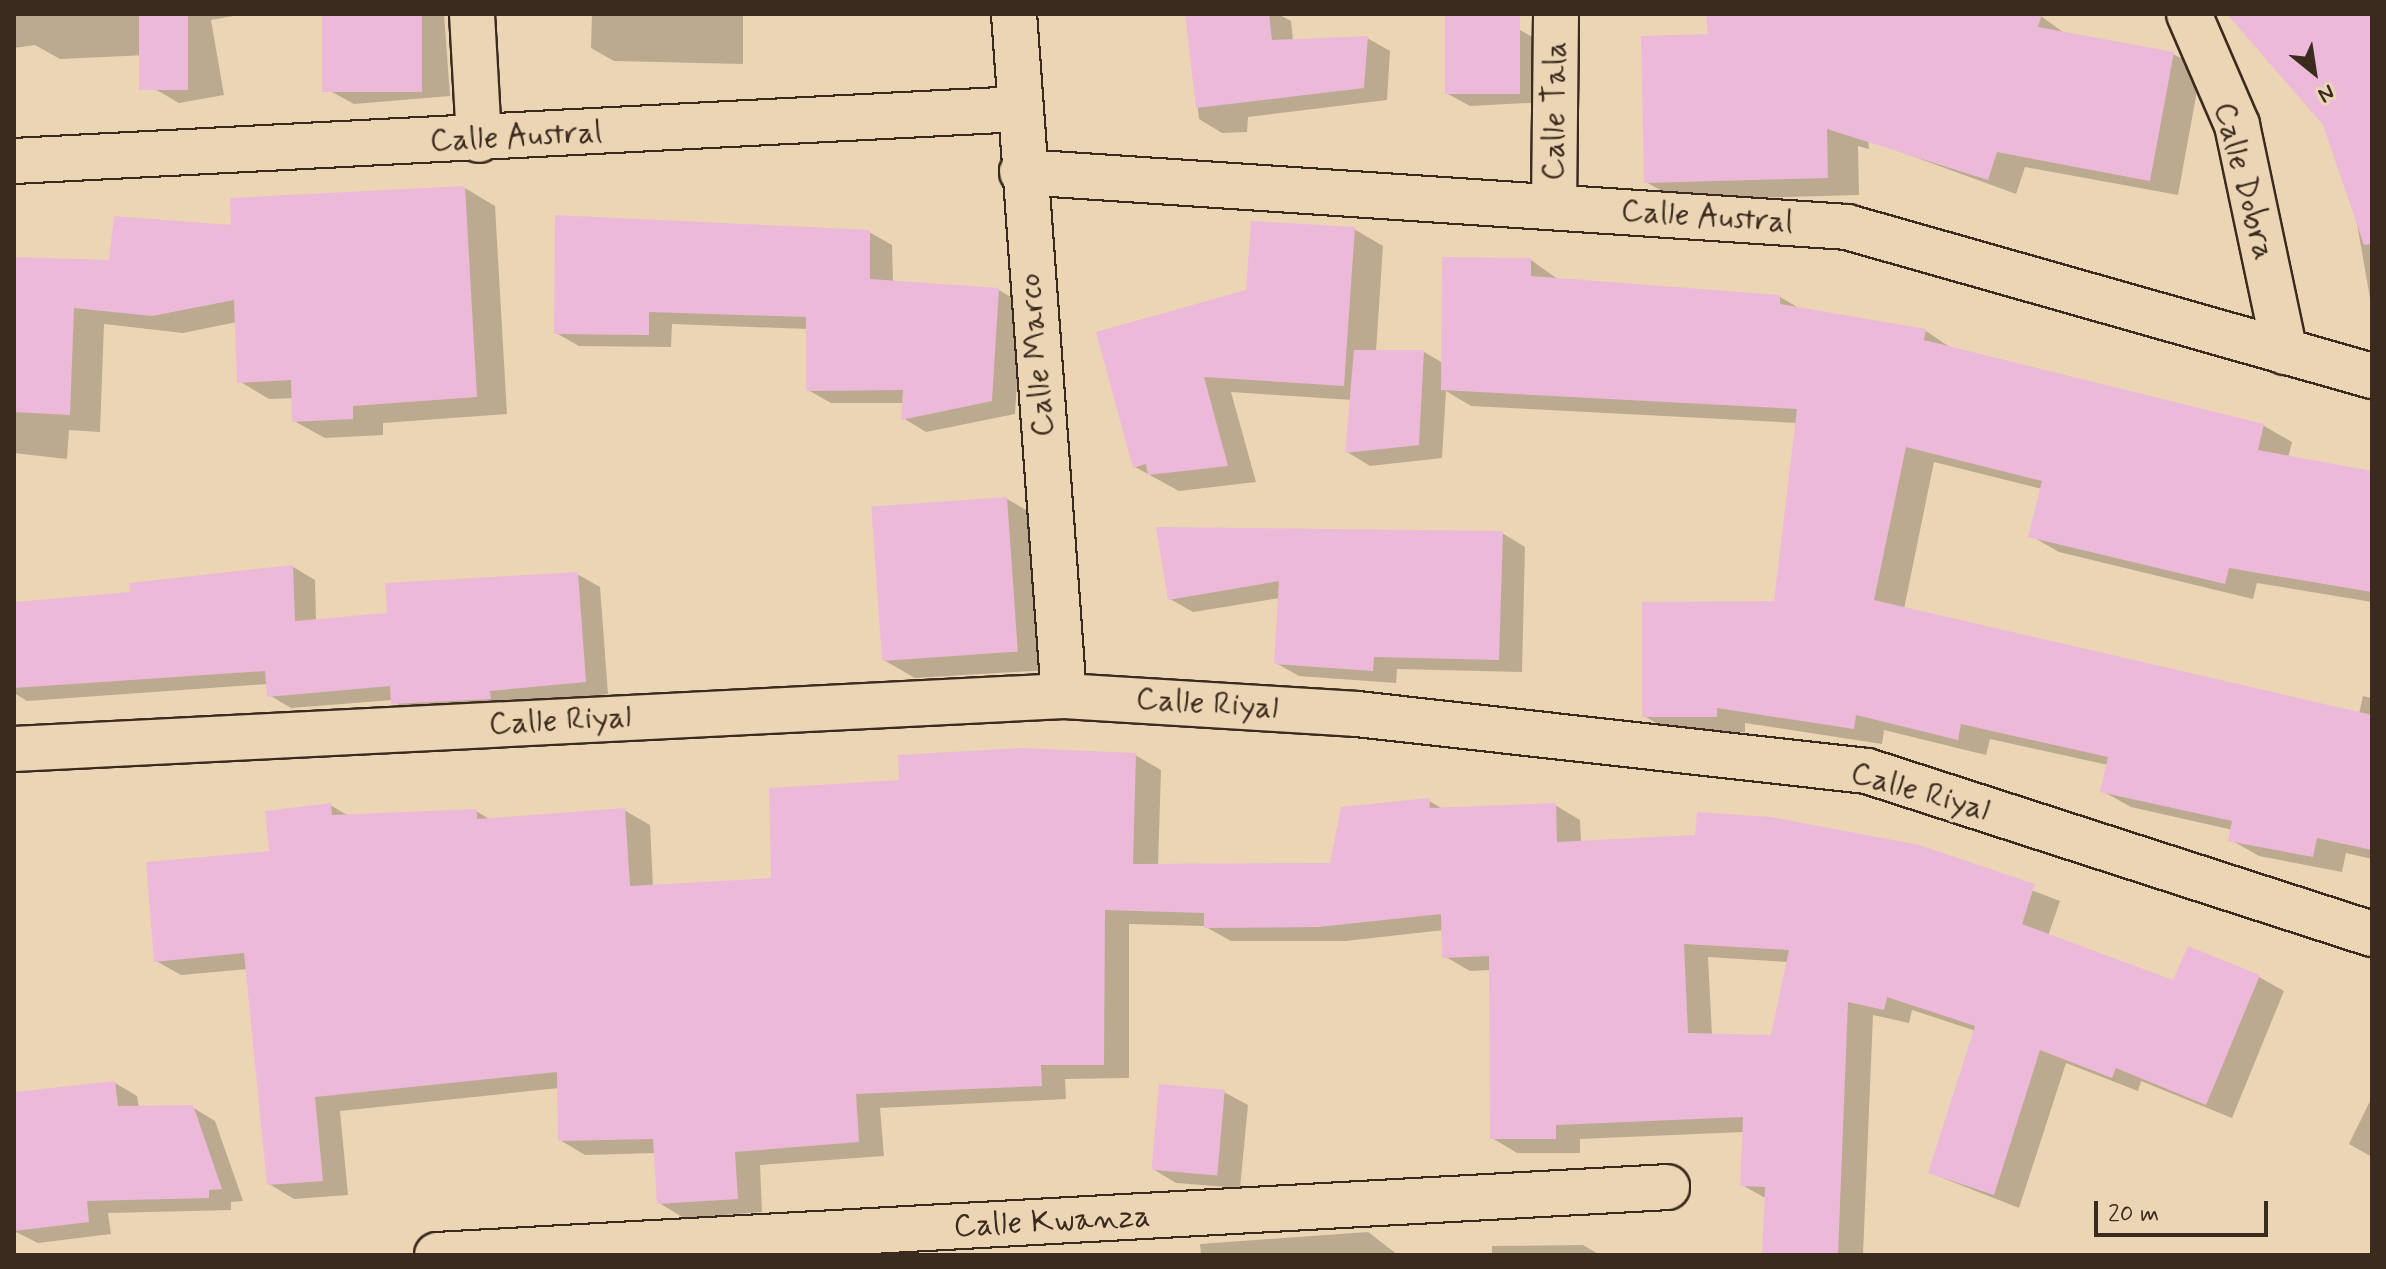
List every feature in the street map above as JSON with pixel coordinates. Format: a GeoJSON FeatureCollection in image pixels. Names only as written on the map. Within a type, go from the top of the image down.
{"type":"FeatureCollection","features":[{"type":"Feature","properties":{"kind":"street"},"geometry":{"type":"LineString","coordinates":[[472,14],[479,140]]}},
{"type":"Feature","properties":{"kind":"street","name":"Calle Marco"},"geometry":{"type":"LineString","coordinates":[[1014,14],[1022,172],[1064,696]]}},
{"type":"Feature","properties":{"kind":"street","name":"Calle Tala"},"geometry":{"type":"LineString","coordinates":[[1554,207],[1556,14]]}},
{"type":"Feature","properties":{"kind":"street","name":"Calle Dobra"},"geometry":{"type":"LineString","coordinates":[[2189,14],[2237,125],[2285,352]]}},
{"type":"Feature","properties":{"kind":"street","name":"Calle Austral"},"geometry":{"type":"LineString","coordinates":[[14,161],[479,140],[1019,109]]}},
{"type":"Feature","properties":{"kind":"street","name":"Calle Austral"},"geometry":{"type":"LineString","coordinates":[[1022,172],[1847,227],[2372,376]]}},
{"type":"Feature","properties":{"kind":"street","name":"Calle Riyal"},"geometry":{"type":"LineString","coordinates":[[14,749],[1064,696],[1357,714],[1867,771],[2372,934]]}},
{"type":"Feature","properties":{"kind":"street","name":"Calle Kwanza"},"geometry":{"type":"LineString","coordinates":[[437,1255],[1084,1238],[1667,1187]]}},
{"type":"Feature","properties":{"kind":"building"},"geometry":{"type":"Polygon","coordinates":[[[139,14],[188,14],[188,90],[139,90],[139,14]]]}},
{"type":"Feature","properties":{"kind":"building"},"geometry":{"type":"Polygon","coordinates":[[[322,14],[422,14],[422,92],[322,92],[322,14]]]}},
{"type":"Feature","properties":{"kind":"building"},"geometry":{"type":"Polygon","coordinates":[[[1185,14],[1269,14],[1272,40],[1368,36],[1364,88],[1196,108],[1185,14]]]}},
{"type":"Feature","properties":{"kind":"building"},"geometry":{"type":"Polygon","coordinates":[[[1445,14],[1520,14],[1520,94],[1445,94],[1445,14]]]}},
{"type":"Feature","properties":{"kind":"building"},"geometry":{"type":"Polygon","coordinates":[[[1706,14],[2042,14],[2038,27],[2174,52],[2150,181],[1997,152],[1988,180],[1827,129],[1828,178],[1644,183],[1641,36],[1708,34],[1706,14]]]}},
{"type":"Feature","properties":{"kind":"building"},"geometry":{"type":"Polygon","coordinates":[[[2227,14],[2372,14],[2372,244],[2364,245],[2323,125],[2227,14]]]}},
{"type":"Feature","properties":{"kind":"building"},"geometry":{"type":"Polygon","coordinates":[[[465,186],[477,397],[353,406],[353,419],[292,422],[291,380],[237,383],[234,300],[152,316],[74,308],[70,415],[14,412],[14,257],[109,260],[114,216],[231,225],[230,198],[465,186]]]}},
{"type":"Feature","properties":{"kind":"building"},"geometry":{"type":"Polygon","coordinates":[[[555,215],[870,230],[870,279],[999,288],[992,401],[901,420],[903,390],[806,391],[806,317],[649,312],[649,335],[554,334],[555,215]]]}},
{"type":"Feature","properties":{"kind":"building"},"geometry":{"type":"Polygon","coordinates":[[[1251,221],[1355,227],[1344,386],[1204,377],[1228,466],[1148,475],[1146,464],[1133,468],[1096,332],[1246,290],[1251,221]]]}},
{"type":"Feature","properties":{"kind":"building"},"geometry":{"type":"Polygon","coordinates":[[[1442,257],[1531,258],[1531,276],[1780,295],[1780,304],[1926,329],[1924,340],[2264,424],[2258,450],[2372,471],[2372,592],[2229,568],[2225,584],[2028,537],[2042,481],[1906,447],[1874,600],[2372,715],[2372,850],[2317,838],[2313,857],[2228,841],[2232,821],[2100,792],[2108,757],[1961,724],[1958,740],[1856,715],[1854,729],[1717,708],[1717,717],[1642,717],[1642,602],[1774,601],[1797,409],[1441,390],[1442,257]]]}},
{"type":"Feature","properties":{"kind":"building"},"geometry":{"type":"Polygon","coordinates":[[[1354,350],[1424,350],[1419,445],[1345,453],[1354,350]]]}},
{"type":"Feature","properties":{"kind":"building"},"geometry":{"type":"Polygon","coordinates":[[[1007,497],[1018,652],[882,661],[871,506],[1007,497]]]}},
{"type":"Feature","properties":{"kind":"building"},"geometry":{"type":"Polygon","coordinates":[[[1156,527],[1503,531],[1499,660],[1374,657],[1373,671],[1274,664],[1279,581],[1168,600],[1156,527]]]}},
{"type":"Feature","properties":{"kind":"building"},"geometry":{"type":"Polygon","coordinates":[[[293,565],[295,621],[387,613],[385,583],[578,572],[586,682],[490,691],[491,699],[391,704],[390,686],[267,697],[265,671],[14,688],[14,602],[130,592],[129,583],[293,565]]]}},
{"type":"Feature","properties":{"kind":"building"},"geometry":{"type":"Polygon","coordinates":[[[1021,748],[1136,753],[1133,864],[1330,863],[1341,807],[1429,798],[1430,808],[1556,803],[1557,842],[1695,835],[1697,812],[1772,817],[1919,845],[2035,884],[2022,924],[2173,980],[2188,946],[2260,975],[2206,1105],[2116,1068],[2112,1078],[2040,1050],[1994,1195],[1928,1173],[1975,1026],[1887,997],[1884,1010],[1848,1002],[1838,1255],[1762,1255],[1765,1187],[1740,1186],[1743,1117],[1556,1125],[1556,1139],[1490,1139],[1489,956],[1442,958],[1441,914],[1318,927],[1204,928],[1204,913],[1105,910],[1104,1065],[1041,1065],[1042,1086],[856,1094],[859,1142],[735,1152],[738,1199],[657,1204],[653,1139],[558,1141],[557,1072],[315,1097],[323,1181],[267,1185],[244,953],[154,962],[146,862],[269,851],[265,811],[331,803],[332,815],[477,809],[477,819],[625,808],[630,886],[771,878],[769,788],[899,780],[898,755],[1021,748]],[[1684,944],[1688,1033],[1771,1035],[1789,950],[1684,944]]]}},
{"type":"Feature","properties":{"kind":"building"},"geometry":{"type":"Polygon","coordinates":[[[115,1081],[118,1106],[193,1105],[222,1189],[209,1190],[209,1198],[87,1201],[89,1222],[14,1231],[14,1092],[115,1081]]]}},
{"type":"Feature","properties":{"kind":"building"},"geometry":{"type":"Polygon","coordinates":[[[1159,1084],[1225,1090],[1217,1175],[1152,1170],[1159,1084]]]}}]}
